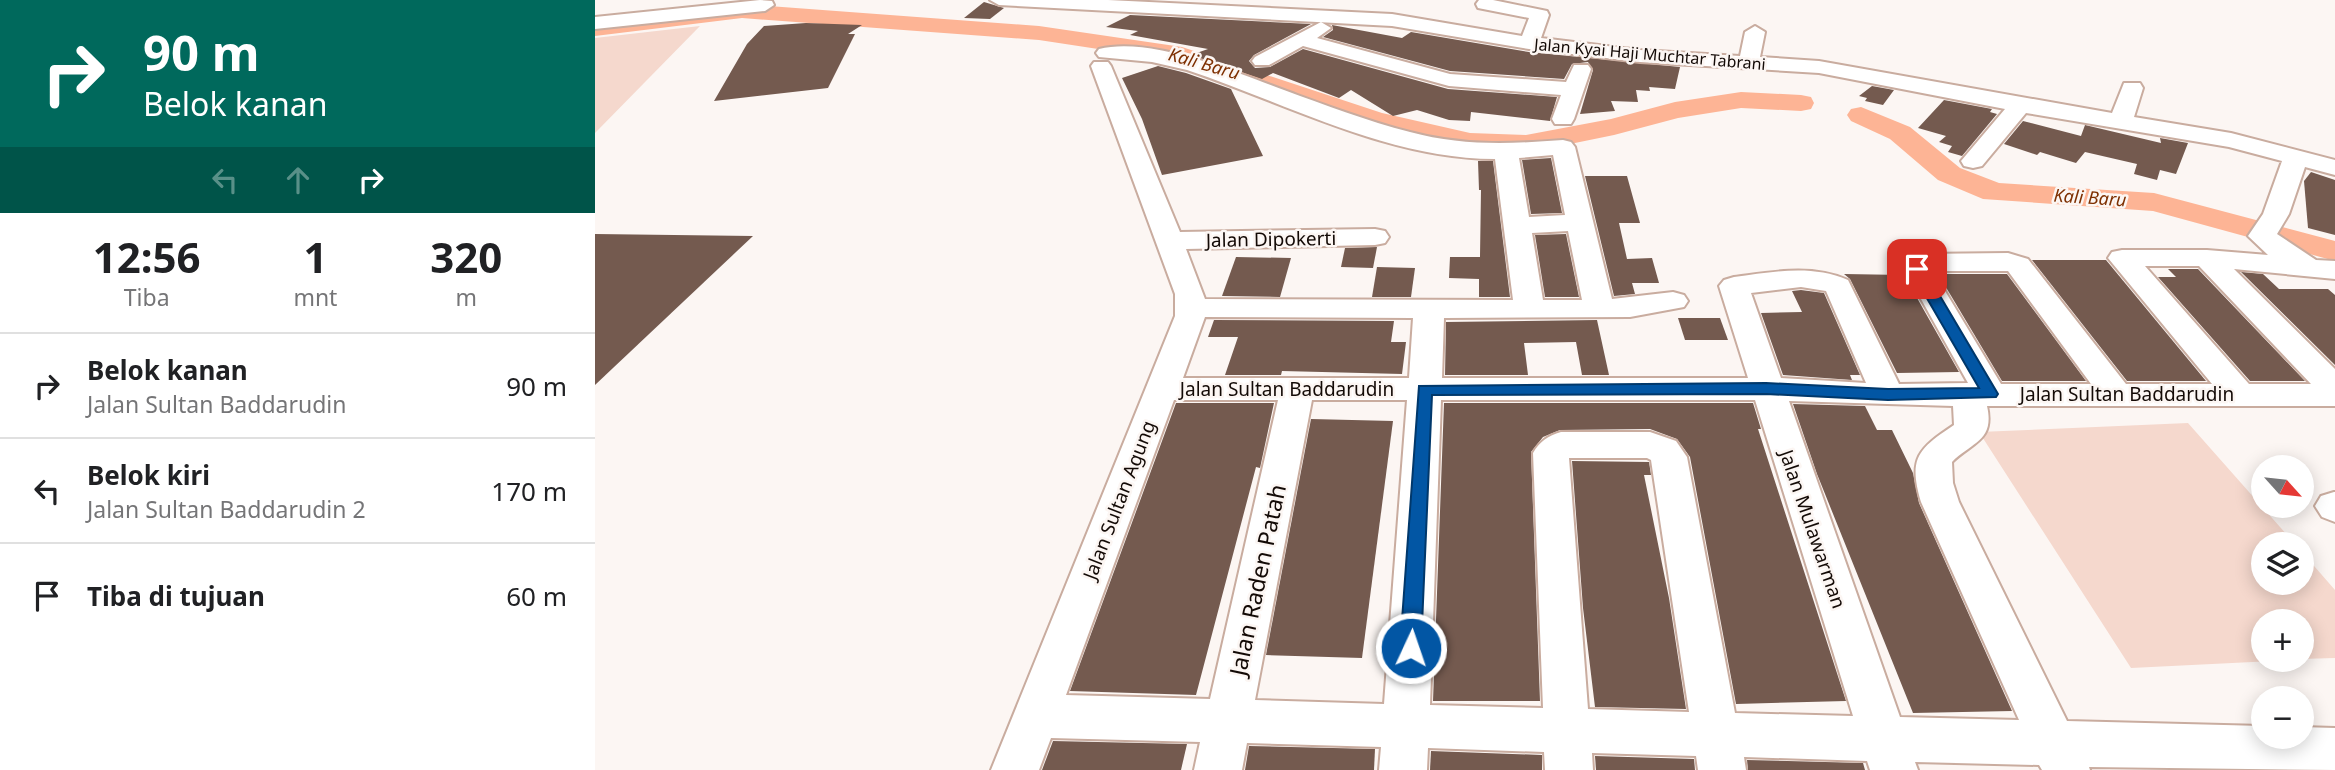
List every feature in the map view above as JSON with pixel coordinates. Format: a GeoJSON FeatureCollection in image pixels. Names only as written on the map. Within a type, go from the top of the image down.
{"type":"FeatureCollection","features":[{"type":"Feature","properties":{"kind":"street","name":"Jalan Kyai Haji Muchtar Tabrani"},"geometry":{"type":"LineString","coordinates":[[999,0],[1159,8],[1196,5],[1339,18],[1410,15],[1528,43],[1748,64],[1825,68],[2231,141],[2335,168]]}},
{"type":"Feature","properties":{"kind":"street"},"geometry":{"type":"LineString","coordinates":[[1485,4],[1541,15],[1528,43]]}},
{"type":"Feature","properties":{"kind":"street"},"geometry":{"type":"LineString","coordinates":[[595,23],[765,5]]}},
{"type":"Feature","properties":{"kind":"street"},"geometry":{"type":"LineString","coordinates":[[1134,6],[1109,46],[1168,241],[1190,294],[1191,308],[1599,309],[1630,308],[1674,300]]}},
{"type":"Feature","properties":{"kind":"street"},"geometry":{"type":"LineString","coordinates":[[1109,46],[1159,8]]}},
{"type":"Feature","properties":{"kind":"street"},"geometry":{"type":"LineString","coordinates":[[1262,61],[1339,18]]}},
{"type":"Feature","properties":{"kind":"street"},"geometry":{"type":"LineString","coordinates":[[1748,64],[1755,32]]}},
{"type":"Feature","properties":{"kind":"street"},"geometry":{"type":"LineString","coordinates":[[1302,40],[1449,80],[1573,89]]}},
{"type":"Feature","properties":{"kind":"street"},"geometry":{"type":"LineString","coordinates":[[1109,46],[1126,52],[1178,59],[1328,113],[1421,142],[1477,151],[1506,152],[1563,147],[1599,309]]}},
{"type":"Feature","properties":{"kind":"street"},"geometry":{"type":"LineString","coordinates":[[1563,120],[1589,50]]}},
{"type":"Feature","properties":{"kind":"street"},"geometry":{"type":"LineString","coordinates":[[1817,91],[1825,68]]}},
{"type":"Feature","properties":{"kind":"street"},"geometry":{"type":"LineString","coordinates":[[2121,121],[2132,88]]}},
{"type":"Feature","properties":{"kind":"street"},"geometry":{"type":"LineString","coordinates":[[1973,161],[2020,105]]}},
{"type":"Feature","properties":{"kind":"street"},"geometry":{"type":"LineString","coordinates":[[1506,152],[1529,307]]}},
{"type":"Feature","properties":{"kind":"street"},"geometry":{"type":"LineString","coordinates":[[2296,157],[2266,231],[2276,247],[2328,275]]}},
{"type":"Feature","properties":{"kind":"street"},"geometry":{"type":"LineString","coordinates":[[1517,225],[1580,223]]}},
{"type":"Feature","properties":{"kind":"street","name":"Jalan Dipokerti"},"geometry":{"type":"LineString","coordinates":[[1168,241],[1375,237]]}},
{"type":"Feature","properties":{"kind":"street"},"geometry":{"type":"LineString","coordinates":[[2240,395],[2122,258],[2207,258],[2328,275]]}},
{"type":"Feature","properties":{"kind":"street"},"geometry":{"type":"LineString","coordinates":[[2207,258],[2335,389]]}},
{"type":"Feature","properties":{"kind":"street"},"geometry":{"type":"LineString","coordinates":[[2059,756],[1940,502],[1934,483],[1934,458],[1946,444],[1965,436],[1973,427],[1978,394],[1916,265],[2008,262],[2018,265],[2117,395]]}},
{"type":"Feature","properties":{"kind":"street"},"geometry":{"type":"LineString","coordinates":[[1734,286],[1811,279],[1829,281],[1842,290],[1888,395]]}},
{"type":"Feature","properties":{"kind":"street","name":"Jalan Mulawarman"},"geometry":{"type":"LineString","coordinates":[[1734,286],[1889,754]]}},
{"type":"Feature","properties":{"kind":"street","name":"Jalan Sultan Agung"},"geometry":{"type":"LineString","coordinates":[[1015,770],[1191,308]]}},
{"type":"Feature","properties":{"kind":"street"},"geometry":{"type":"LineString","coordinates":[[1403,770],[1429,308]]}},
{"type":"Feature","properties":{"kind":"street","name":"Jalan Sultan Baddarudin"},"geometry":{"type":"LineString","coordinates":[[1162,389],[1766,389],[1888,395],[2335,395]]}},
{"type":"Feature","properties":{"kind":"street","name":"Jalan Raden Patah"},"geometry":{"type":"LineString","coordinates":[[1218,770],[1297,389]]}},
{"type":"Feature","properties":{"kind":"street"},"geometry":{"type":"LineString","coordinates":[[1568,750],[1551,453],[1561,446],[1650,445],[1663,450],[1669,457],[1719,752]]}},
{"type":"Feature","properties":{"kind":"street"},"geometry":{"type":"LineString","coordinates":[[1035,716],[1407,725],[1568,750],[2059,756],[2335,751]]}},
{"type":"Feature","properties":{"kind":"shaded area"},"geometry":{"type":"Polygon","coordinates":[[[700,26],[595,133],[595,38],[700,26]]]}},
{"type":"Feature","properties":{"kind":"shaded area"},"geometry":{"type":"Polygon","coordinates":[[[2188,423],[2251,494],[2251,518],[2272,518],[2284,532],[2251,532],[2251,595],[2314,595],[2314,566],[2335,590],[2335,658],[2314,659],[2314,609],[2251,609],[2251,662],[2131,668],[1979,432],[2188,423]]]}},
{"type":"Feature","properties":{"kind":"building"},"geometry":{"type":"Polygon","coordinates":[[[984,2],[1004,8],[990,19],[964,18],[984,2]]]}},
{"type":"Feature","properties":{"kind":"building"},"geometry":{"type":"Polygon","coordinates":[[[1130,15],[1311,24],[1254,55],[1249,61],[1255,68],[1270,67],[1303,49],[1448,89],[1557,97],[1550,121],[1471,112],[1470,121],[1449,120],[1417,110],[1393,116],[1351,90],[1339,98],[1273,73],[1262,79],[1191,55],[1208,49],[1130,35],[1138,31],[1106,27],[1130,15]]]}},
{"type":"Feature","properties":{"kind":"building"},"geometry":{"type":"Polygon","coordinates":[[[806,23],[862,25],[848,34],[855,34],[828,88],[714,101],[747,44],[764,26],[806,23]]]}},
{"type":"Feature","properties":{"kind":"building"},"geometry":{"type":"Polygon","coordinates":[[[1332,25],[1402,38],[1411,32],[1529,52],[1680,67],[1675,89],[1649,87],[1650,91],[1636,90],[1638,102],[1611,101],[1615,111],[1580,114],[1593,70],[1588,62],[1572,64],[1564,79],[1450,71],[1323,37],[1333,30],[1332,25]]]}},
{"type":"Feature","properties":{"kind":"building"},"geometry":{"type":"Polygon","coordinates":[[[1158,66],[1231,89],[1263,156],[1162,175],[1142,119],[1122,78],[1158,66]]]}},
{"type":"Feature","properties":{"kind":"building"},"geometry":{"type":"Polygon","coordinates":[[[1872,86],[1894,90],[1883,105],[1865,101],[1867,98],[1859,96],[1872,86]]]}},
{"type":"Feature","properties":{"kind":"building"},"geometry":{"type":"Polygon","coordinates":[[[1944,100],[1992,109],[1990,112],[1997,114],[1962,156],[1948,152],[1952,146],[1939,142],[1946,136],[1918,128],[1944,100]]]}},
{"type":"Feature","properties":{"kind":"building"},"geometry":{"type":"Polygon","coordinates":[[[2023,121],[2081,136],[2085,125],[2161,143],[2160,138],[2188,143],[2176,174],[2160,170],[2157,180],[2134,174],[2137,164],[2085,152],[2076,163],[2040,152],[2037,155],[2004,144],[2023,121]]]}},
{"type":"Feature","properties":{"kind":"building"},"geometry":{"type":"Polygon","coordinates":[[[1551,158],[1562,213],[1531,214],[1522,160],[1551,158]]]}},
{"type":"Feature","properties":{"kind":"building"},"geometry":{"type":"Polygon","coordinates":[[[1478,161],[1493,161],[1510,297],[1479,297],[1479,279],[1449,278],[1450,257],[1480,257],[1481,190],[1478,161]]]}},
{"type":"Feature","properties":{"kind":"building"},"geometry":{"type":"Polygon","coordinates":[[[2311,172],[2335,180],[2335,235],[2308,228],[2304,181],[2311,172]]]}},
{"type":"Feature","properties":{"kind":"building"},"geometry":{"type":"Polygon","coordinates":[[[1585,176],[1627,176],[1640,223],[1619,223],[1627,259],[1652,258],[1659,283],[1632,283],[1635,294],[1614,296],[1585,176]]]}},
{"type":"Feature","properties":{"kind":"building"},"geometry":{"type":"Polygon","coordinates":[[[595,234],[753,236],[595,385],[595,234]]]}},
{"type":"Feature","properties":{"kind":"building"},"geometry":{"type":"Polygon","coordinates":[[[1566,234],[1579,297],[1545,297],[1535,235],[1566,234]]]}},
{"type":"Feature","properties":{"kind":"building"},"geometry":{"type":"Polygon","coordinates":[[[1377,247],[1373,268],[1341,267],[1345,248],[1377,247]]]}},
{"type":"Feature","properties":{"kind":"building"},"geometry":{"type":"Polygon","coordinates":[[[1236,257],[1291,258],[1280,297],[1222,296],[1236,257]]]}},
{"type":"Feature","properties":{"kind":"building"},"geometry":{"type":"Polygon","coordinates":[[[2032,260],[2106,260],[2206,381],[2127,381],[2032,260]]]}},
{"type":"Feature","properties":{"kind":"building"},"geometry":{"type":"Polygon","coordinates":[[[1377,267],[1415,268],[1411,297],[1372,297],[1377,267]]]}},
{"type":"Feature","properties":{"kind":"building"},"geometry":{"type":"Polygon","coordinates":[[[2168,269],[2198,269],[2305,381],[2250,381],[2158,277],[2176,277],[2168,269]]]}},
{"type":"Feature","properties":{"kind":"building"},"geometry":{"type":"Polygon","coordinates":[[[2241,272],[2263,274],[2279,289],[2328,289],[2335,295],[2335,365],[2241,272]]]}},
{"type":"Feature","properties":{"kind":"building"},"geometry":{"type":"Polygon","coordinates":[[[1844,274],[1904,275],[1959,372],[1897,373],[1850,279],[1844,274]]]}},
{"type":"Feature","properties":{"kind":"building"},"geometry":{"type":"Polygon","coordinates":[[[1938,274],[2007,274],[2086,381],[2002,381],[1938,274]]]}},
{"type":"Feature","properties":{"kind":"building"},"geometry":{"type":"Polygon","coordinates":[[[1792,291],[1824,293],[1860,375],[1850,375],[1852,380],[1783,375],[1761,313],[1802,312],[1792,291]]]}},
{"type":"Feature","properties":{"kind":"building"},"geometry":{"type":"Polygon","coordinates":[[[1678,318],[1720,318],[1728,340],[1685,340],[1678,318]]]}},
{"type":"Feature","properties":{"kind":"building"},"geometry":{"type":"Polygon","coordinates":[[[1214,320],[1394,321],[1391,342],[1406,342],[1402,374],[1282,371],[1281,375],[1225,375],[1238,337],[1208,337],[1214,320]]]}},
{"type":"Feature","properties":{"kind":"building"},"geometry":{"type":"Polygon","coordinates":[[[1597,320],[1609,375],[1582,375],[1576,342],[1524,343],[1528,375],[1445,375],[1446,322],[1597,320]]]}},
{"type":"Feature","properties":{"kind":"building"},"geometry":{"type":"Polygon","coordinates":[[[1176,403],[1274,403],[1260,468],[1256,467],[1196,695],[1070,691],[1176,403]]]}},
{"type":"Feature","properties":{"kind":"building"},"geometry":{"type":"Polygon","coordinates":[[[1444,403],[1753,403],[1761,429],[1758,429],[1846,701],[1736,704],[1690,457],[1677,439],[1650,429],[1560,430],[1543,437],[1531,452],[1540,701],[1433,701],[1444,403]]]}},
{"type":"Feature","properties":{"kind":"building"},"geometry":{"type":"Polygon","coordinates":[[[1793,404],[1865,406],[1877,430],[1892,430],[1913,473],[1919,503],[2012,711],[1913,713],[1817,474],[1793,404]]]}},
{"type":"Feature","properties":{"kind":"building"},"geometry":{"type":"Polygon","coordinates":[[[1311,419],[1393,421],[1362,658],[1266,655],[1311,419]]]}},
{"type":"Feature","properties":{"kind":"building"},"geometry":{"type":"Polygon","coordinates":[[[1572,461],[1649,462],[1651,475],[1644,475],[1669,598],[1686,709],[1595,707],[1583,608],[1572,461]]]}},
{"type":"Feature","properties":{"kind":"building"},"geometry":{"type":"Polygon","coordinates":[[[1053,741],[1187,744],[1181,770],[1042,770],[1053,741]]]}},
{"type":"Feature","properties":{"kind":"building"},"geometry":{"type":"Polygon","coordinates":[[[1249,746],[1375,749],[1374,770],[1245,770],[1249,746]]]}},
{"type":"Feature","properties":{"kind":"building"},"geometry":{"type":"Polygon","coordinates":[[[1431,751],[1542,755],[1542,770],[1430,770],[1431,751]]]}},
{"type":"Feature","properties":{"kind":"building"},"geometry":{"type":"Polygon","coordinates":[[[1595,756],[1694,759],[1695,770],[1596,770],[1595,756]]]}},
{"type":"Feature","properties":{"kind":"building"},"geometry":{"type":"Polygon","coordinates":[[[1747,760],[1863,763],[1865,770],[1748,770],[1747,760]]]}},
{"type":"Feature","properties":{"kind":"waterway","name":"Kali Baru"},"geometry":{"type":"LineString","coordinates":[[595,29],[742,11],[1039,33],[1182,54],[1374,120],[1470,142],[1526,144],[1614,127],[1675,110],[1741,100],[1801,103]]}},
{"type":"Feature","properties":{"kind":"waterway","name":"Kali Baru"},"geometry":{"type":"LineString","coordinates":[[1861,115],[1900,133],[1949,174],[1994,192],[2154,202],[2335,251]]}},
{"type":"Feature","properties":{"kind":"route"},"geometry":{"type":"LineString","coordinates":[[1411,648],[1424,389],[1766,389],[1888,395],[1990,394],[1917,269]]}}]}
